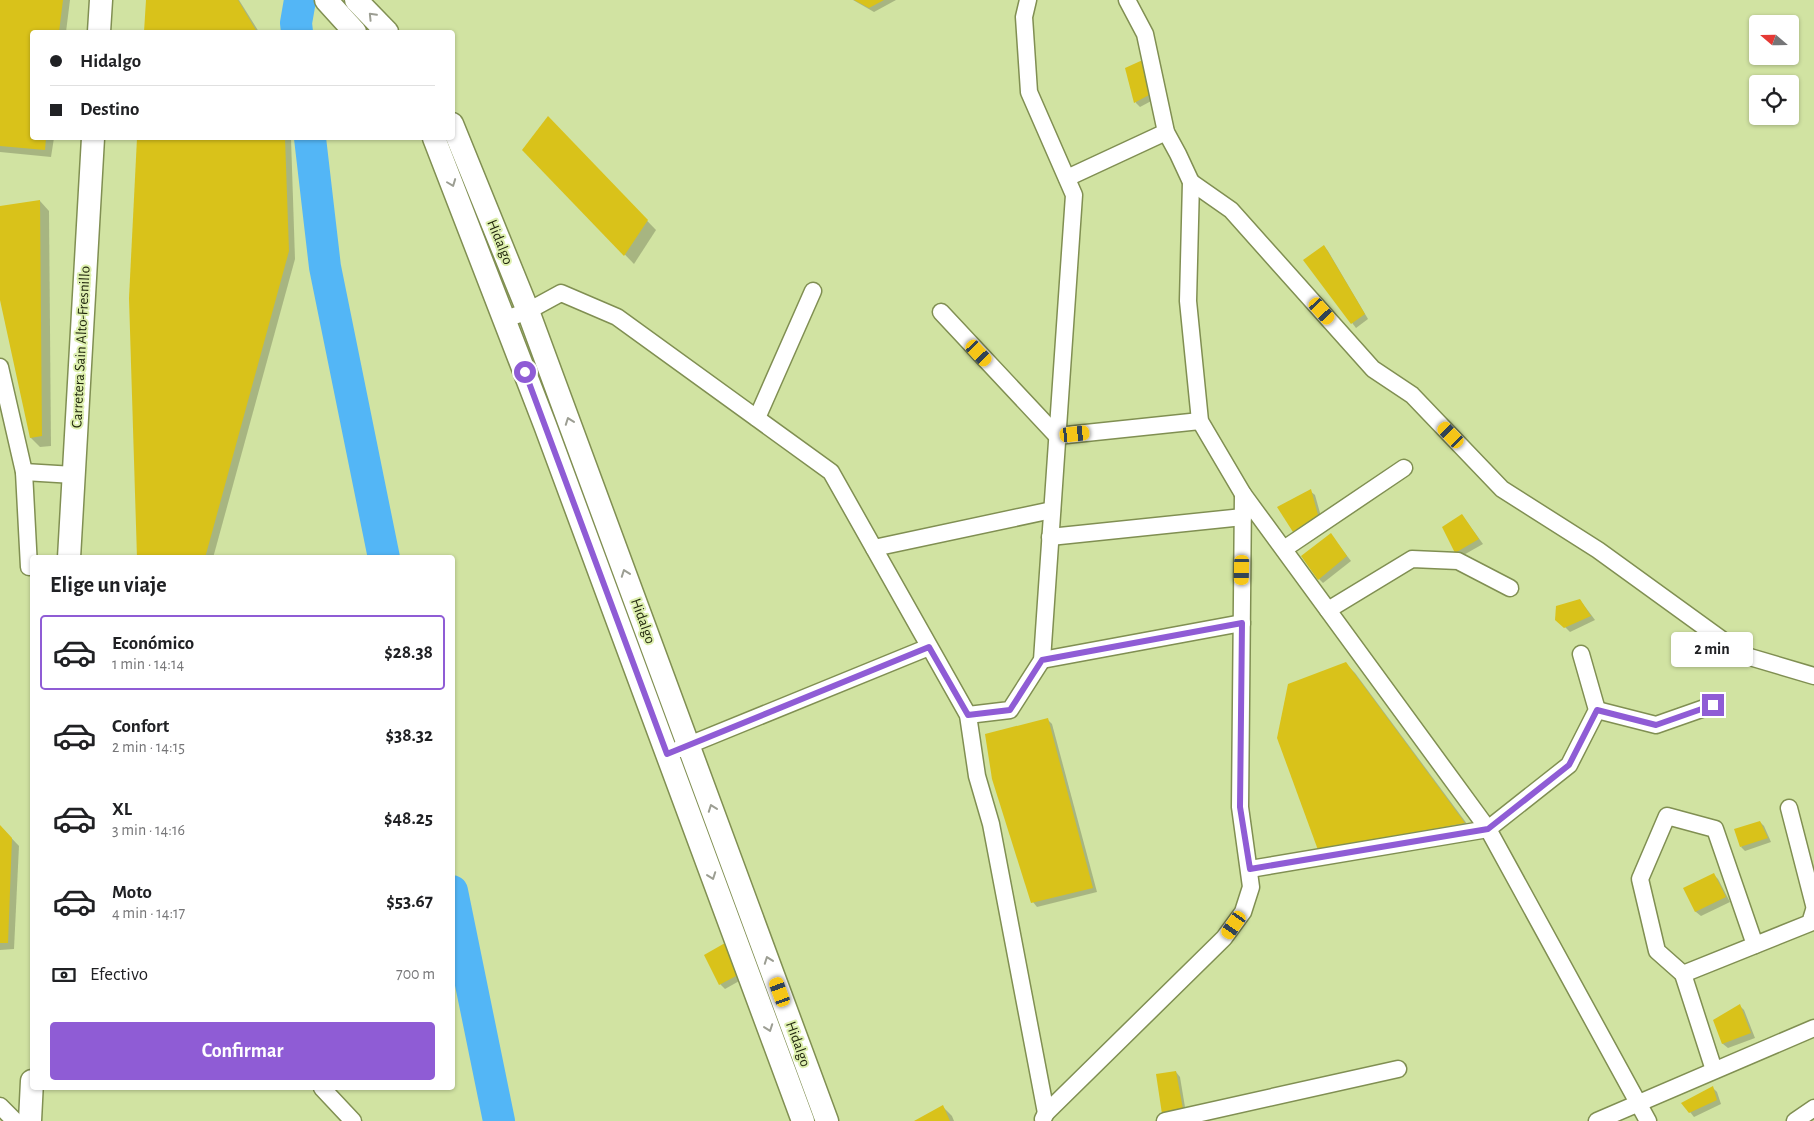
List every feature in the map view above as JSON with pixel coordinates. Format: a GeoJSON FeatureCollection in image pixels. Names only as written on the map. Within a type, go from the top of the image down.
{"type":"FeatureCollection","features":[{"type":"Feature","properties":{"kind":"main road"},"geometry":{"type":"LineString","coordinates":[[91,30],[92,0]]}},
{"type":"Feature","properties":{"kind":"main road"},"geometry":{"type":"LineString","coordinates":[[99,30],[101,0]]}},
{"type":"Feature","properties":{"kind":"main road"},"geometry":{"type":"LineString","coordinates":[[356,0],[385,30]]}},
{"type":"Feature","properties":{"kind":"main road"},"geometry":{"type":"LineString","coordinates":[[332,2],[353,30]]}},
{"type":"Feature","properties":{"kind":"main road","name":"Hidalgo"},"geometry":{"type":"LineString","coordinates":[[455,131],[528,311],[827,1121]]}},
{"type":"Feature","properties":{"kind":"main road"},"geometry":{"type":"LineString","coordinates":[[62,555],[70,475],[85,140]]}},
{"type":"Feature","properties":{"kind":"main road","name":"Carretera Sain Alto-Fresnillo"},"geometry":{"type":"LineString","coordinates":[[69,555],[70,475],[93,140]]}},
{"type":"Feature","properties":{"kind":"main road","name":"Hidalgo"},"geometry":{"type":"LineString","coordinates":[[435,140],[506,319],[803,1121]]}},
{"type":"Feature","properties":{"kind":"main road"},"geometry":{"type":"LineString","coordinates":[[30,1121],[32,1090]]}},
{"type":"Feature","properties":{"kind":"main road"},"geometry":{"type":"LineString","coordinates":[[38,1121],[40,1090]]}},
{"type":"Feature","properties":{"kind":"street"},"geometry":{"type":"LineString","coordinates":[[968,715],[1010,710],[1042,660],[1074,195],[1030,92],[1024,17],[1028,0]]}},
{"type":"Feature","properties":{"kind":"street"},"geometry":{"type":"LineString","coordinates":[[1128,0],[1145,34],[1166,132],[1190,182],[1188,300],[1200,421],[1243,494],[1488,829],[1648,1121]]}},
{"type":"Feature","properties":{"kind":"street"},"geometry":{"type":"LineString","coordinates":[[1067,178],[1166,132]]}},
{"type":"Feature","properties":{"kind":"street"},"geometry":{"type":"LineString","coordinates":[[1190,182],[1231,210],[1373,369],[1412,395],[1502,489],[1598,550],[1743,655],[1814,676]]}},
{"type":"Feature","properties":{"kind":"street"},"geometry":{"type":"LineString","coordinates":[[757,418],[813,291]]}},
{"type":"Feature","properties":{"kind":"street"},"geometry":{"type":"LineString","coordinates":[[506,319],[528,311],[562,293],[617,317],[831,472],[968,715],[978,776],[991,824],[1044,1117]]}},
{"type":"Feature","properties":{"kind":"street"},"geometry":{"type":"LineString","coordinates":[[940,312],[1057,436]]}},
{"type":"Feature","properties":{"kind":"street"},"geometry":{"type":"LineString","coordinates":[[0,367],[24,472],[29,567]]}},
{"type":"Feature","properties":{"kind":"street"},"geometry":{"type":"LineString","coordinates":[[1057,436],[1200,421]]}},
{"type":"Feature","properties":{"kind":"street"},"geometry":{"type":"LineString","coordinates":[[1284,549],[1404,468]]}},
{"type":"Feature","properties":{"kind":"street"},"geometry":{"type":"LineString","coordinates":[[24,472],[70,475]]}},
{"type":"Feature","properties":{"kind":"street"},"geometry":{"type":"LineString","coordinates":[[1044,1117],[1224,938],[1243,912],[1251,887],[1240,807],[1243,494]]}},
{"type":"Feature","properties":{"kind":"street"},"geometry":{"type":"LineString","coordinates":[[874,548],[1052,510]]}},
{"type":"Feature","properties":{"kind":"street"},"geometry":{"type":"LineString","coordinates":[[1050,537],[1243,517]]}},
{"type":"Feature","properties":{"kind":"street"},"geometry":{"type":"LineString","coordinates":[[1328,610],[1412,559],[1458,561],[1510,588]]}},
{"type":"Feature","properties":{"kind":"street"},"geometry":{"type":"LineString","coordinates":[[1042,660],[1242,623]]}},
{"type":"Feature","properties":{"kind":"street"},"geometry":{"type":"LineString","coordinates":[[667,754],[929,647]]}},
{"type":"Feature","properties":{"kind":"street"},"geometry":{"type":"LineString","coordinates":[[1250,869],[1488,829],[1569,765],[1597,710],[1581,654]]}},
{"type":"Feature","properties":{"kind":"street"},"geometry":{"type":"LineString","coordinates":[[1597,710],[1656,725],[1713,705]]}},
{"type":"Feature","properties":{"kind":"street"},"geometry":{"type":"LineString","coordinates":[[1789,808],[1814,905]]}},
{"type":"Feature","properties":{"kind":"street"},"geometry":{"type":"LineString","coordinates":[[1714,1070],[1683,974],[1657,951],[1640,879],[1667,816],[1715,829],[1755,945]]}},
{"type":"Feature","properties":{"kind":"street"},"geometry":{"type":"LineString","coordinates":[[1683,974],[1810,923],[1814,910]]}},
{"type":"Feature","properties":{"kind":"street"},"geometry":{"type":"LineString","coordinates":[[1597,1121],[1814,1028]]}},
{"type":"Feature","properties":{"kind":"street"},"geometry":{"type":"LineString","coordinates":[[1165,1121],[1398,1069]]}},
{"type":"Feature","properties":{"kind":"street"},"geometry":{"type":"LineString","coordinates":[[324,1090],[353,1121]]}},
{"type":"Feature","properties":{"kind":"street"},"geometry":{"type":"LineString","coordinates":[[0,1106],[15,1121]]}},
{"type":"Feature","properties":{"kind":"street"},"geometry":{"type":"LineString","coordinates":[[1795,1121],[1814,1108]]}},
{"type":"Feature","properties":{"kind":"building"},"geometry":{"type":"Polygon","coordinates":[[[0,0],[63,0],[59,30],[30,30],[30,140],[46,140],[45,150],[0,146],[0,0]]]}},
{"type":"Feature","properties":{"kind":"building"},"geometry":{"type":"Polygon","coordinates":[[[146,0],[238,0],[256,30],[144,30],[146,0]]]}},
{"type":"Feature","properties":{"kind":"building"},"geometry":{"type":"Polygon","coordinates":[[[854,0],[884,0],[869,8],[854,0]]]}},
{"type":"Feature","properties":{"kind":"building"},"geometry":{"type":"Polygon","coordinates":[[[1145,59],[1151,94],[1134,103],[1125,68],[1145,59]]]}},
{"type":"Feature","properties":{"kind":"building"},"geometry":{"type":"Polygon","coordinates":[[[548,116],[648,220],[624,256],[522,150],[548,116]]]}},
{"type":"Feature","properties":{"kind":"building"},"geometry":{"type":"Polygon","coordinates":[[[137,140],[285,140],[289,251],[206,555],[137,555],[129,298],[137,140]]]}},
{"type":"Feature","properties":{"kind":"building"},"geometry":{"type":"Polygon","coordinates":[[[40,200],[42,436],[30,438],[0,300],[0,206],[40,200]]]}},
{"type":"Feature","properties":{"kind":"building"},"geometry":{"type":"Polygon","coordinates":[[[1324,245],[1365,314],[1351,324],[1303,260],[1324,245]]]}},
{"type":"Feature","properties":{"kind":"building"},"geometry":{"type":"Polygon","coordinates":[[[1311,489],[1318,515],[1293,532],[1277,507],[1311,489]]]}},
{"type":"Feature","properties":{"kind":"building"},"geometry":{"type":"Polygon","coordinates":[[[1462,514],[1479,539],[1455,553],[1442,527],[1462,514]]]}},
{"type":"Feature","properties":{"kind":"building"},"geometry":{"type":"Polygon","coordinates":[[[1331,533],[1347,556],[1318,580],[1301,556],[1331,533]]]}},
{"type":"Feature","properties":{"kind":"building"},"geometry":{"type":"Polygon","coordinates":[[[1580,599],[1591,616],[1564,628],[1555,620],[1556,606],[1580,599]]]}},
{"type":"Feature","properties":{"kind":"building"},"geometry":{"type":"Polygon","coordinates":[[[1346,662],[1465,823],[1318,850],[1277,738],[1288,684],[1346,662]]]}},
{"type":"Feature","properties":{"kind":"building"},"geometry":{"type":"Polygon","coordinates":[[[1048,718],[1093,888],[1031,903],[992,779],[985,734],[1048,718]]]}},
{"type":"Feature","properties":{"kind":"building"},"geometry":{"type":"Polygon","coordinates":[[[1760,821],[1768,838],[1740,847],[1734,829],[1760,821]]]}},
{"type":"Feature","properties":{"kind":"building"},"geometry":{"type":"Polygon","coordinates":[[[0,825],[12,838],[8,943],[0,943],[0,825]]]}},
{"type":"Feature","properties":{"kind":"building"},"geometry":{"type":"Polygon","coordinates":[[[1714,873],[1726,897],[1695,912],[1683,888],[1714,873]]]}},
{"type":"Feature","properties":{"kind":"building"},"geometry":{"type":"Polygon","coordinates":[[[725,943],[738,975],[719,985],[704,955],[725,943]]]}},
{"type":"Feature","properties":{"kind":"building"},"geometry":{"type":"Polygon","coordinates":[[[1740,1004],[1751,1033],[1722,1044],[1713,1020],[1740,1004]]]}},
{"type":"Feature","properties":{"kind":"building"},"geometry":{"type":"Polygon","coordinates":[[[1176,1071],[1183,1109],[1162,1114],[1156,1074],[1176,1071]]]}},
{"type":"Feature","properties":{"kind":"building"},"geometry":{"type":"Polygon","coordinates":[[[1713,1086],[1717,1100],[1689,1113],[1681,1103],[1713,1086]]]}},
{"type":"Feature","properties":{"kind":"building"},"geometry":{"type":"Polygon","coordinates":[[[943,1105],[950,1121],[914,1121],[943,1105]]]}},
{"type":"Feature","properties":{"kind":"waterway"},"geometry":{"type":"LineString","coordinates":[[297,30],[296,23],[300,0]]}},
{"type":"Feature","properties":{"kind":"waterway"},"geometry":{"type":"LineString","coordinates":[[310,140],[325,267],[383,555]]}},
{"type":"Feature","properties":{"kind":"waterway"},"geometry":{"type":"LineString","coordinates":[[455,906],[499,1121]]}},
{"type":"Feature","properties":{"kind":"route"},"geometry":{"type":"LineString","coordinates":[[525,372],[667,754],[929,647],[968,715],[1010,710],[1042,660],[1242,623],[1240,807],[1250,869],[1488,829],[1569,765],[1597,710],[1656,725],[1713,705]]}}]}
